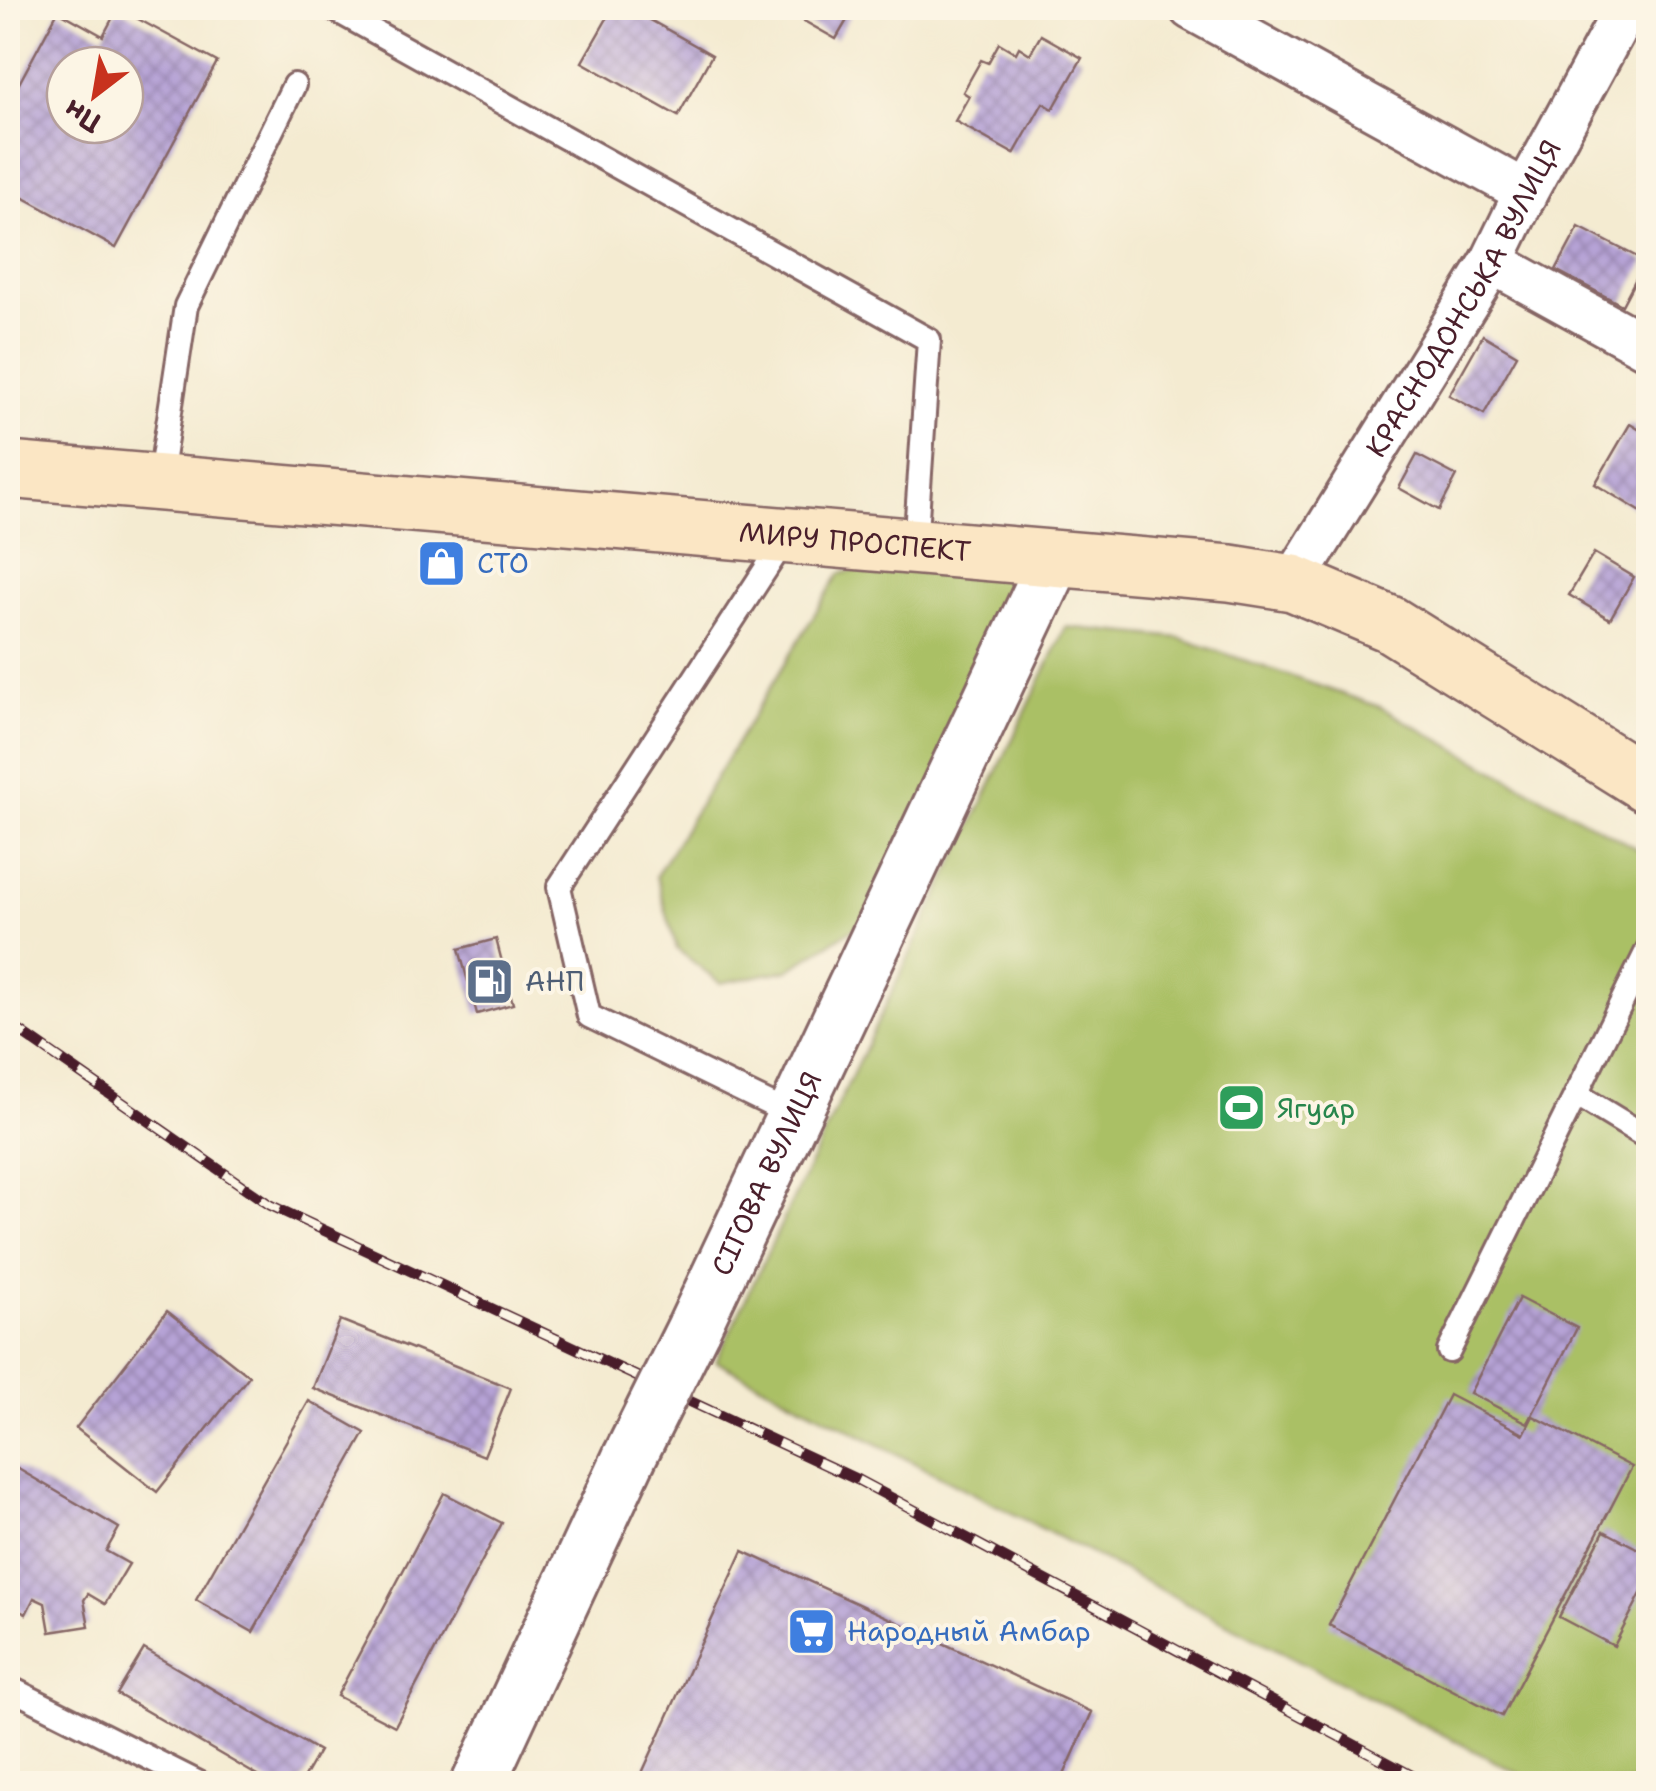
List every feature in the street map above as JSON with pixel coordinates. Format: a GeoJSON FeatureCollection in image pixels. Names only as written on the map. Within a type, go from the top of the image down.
{"type":"FeatureCollection","features":[{"type":"Feature","properties":{"kind":"main road","name":"МИРУ ПРОСПЕКТ"},"geometry":{"type":"LineString","coordinates":[[8,470],[1230,573],[1292,583],[1390,624],[1648,785]]}},
{"type":"Feature","properties":{"kind":"street"},"geometry":{"type":"LineString","coordinates":[[1191,8],[1526,192]]}},
{"type":"Feature","properties":{"kind":"street","name":"КРАСНОДОНСЬКА ВУЛИЦЯ"},"geometry":{"type":"LineString","coordinates":[[1292,583],[1492,262],[1626,8]]}},
{"type":"Feature","properties":{"kind":"street"},"geometry":{"type":"LineString","coordinates":[[1492,262],[1648,348]]}},
{"type":"Feature","properties":{"kind":"street","name":"СІГОВА ВУЛИЦЯ"},"geometry":{"type":"LineString","coordinates":[[478,1784],[1055,560]]}},
{"type":"Feature","properties":{"kind":"lane"},"geometry":{"type":"LineString","coordinates":[[332,8],[929,340],[914,547]]}},
{"type":"Feature","properties":{"kind":"lane"},"geometry":{"type":"LineString","coordinates":[[159,484],[186,306],[294,85]]}},
{"type":"Feature","properties":{"kind":"lane"},"geometry":{"type":"LineString","coordinates":[[786,538],[559,887],[589,1016],[794,1116]]}},
{"type":"Feature","properties":{"kind":"lane"},"geometry":{"type":"LineString","coordinates":[[1449,1351],[1648,949]]}},
{"type":"Feature","properties":{"kind":"lane"},"geometry":{"type":"LineString","coordinates":[[1576,1094],[1648,1138]]}},
{"type":"Feature","properties":{"kind":"lane"},"geometry":{"type":"LineString","coordinates":[[8,1687],[200,1784]]}},
{"type":"Feature","properties":{"kind":"green space"},"geometry":{"type":"Polygon","coordinates":[[[892,560],[1005,576],[1028,618],[895,902],[788,970],[720,983],[677,949],[656,876],[839,574],[892,560]]]}},
{"type":"Feature","properties":{"kind":"green space","name":"Ягуар"},"geometry":{"type":"Polygon","coordinates":[[[1066,627],[1180,638],[1380,707],[1648,855],[1648,1783],[1537,1783],[716,1361],[1066,627]]]}},
{"type":"Feature","properties":{"kind":"building"},"geometry":{"type":"Polygon","coordinates":[[[118,8],[217,62],[116,248],[8,189],[8,104],[58,11],[103,36],[118,8]]]}},
{"type":"Feature","properties":{"kind":"building"},"geometry":{"type":"Polygon","coordinates":[[[613,8],[629,8],[712,55],[678,116],[582,62],[613,8]]]}},
{"type":"Feature","properties":{"kind":"building"},"geometry":{"type":"Polygon","coordinates":[[[781,8],[854,8],[836,39],[781,8]]]}},
{"type":"Feature","properties":{"kind":"building"},"geometry":{"type":"Polygon","coordinates":[[[1041,35],[1082,58],[1053,109],[1043,103],[1014,154],[955,121],[969,96],[963,92],[981,60],[988,63],[999,43],[1016,53],[1019,47],[1030,54],[1041,35]]]}},
{"type":"Feature","properties":{"kind":"building"},"geometry":{"type":"Polygon","coordinates":[[[1579,227],[1645,261],[1622,305],[1556,270],[1579,227]]]}},
{"type":"Feature","properties":{"kind":"building"},"geometry":{"type":"Polygon","coordinates":[[[1483,335],[1517,355],[1484,414],[1449,395],[1483,335]]]}},
{"type":"Feature","properties":{"kind":"building"},"geometry":{"type":"Polygon","coordinates":[[[1630,424],[1648,435],[1648,516],[1595,484],[1630,424]]]}},
{"type":"Feature","properties":{"kind":"building"},"geometry":{"type":"Polygon","coordinates":[[[1417,455],[1457,476],[1439,510],[1399,488],[1417,455]]]}},
{"type":"Feature","properties":{"kind":"building"},"geometry":{"type":"Polygon","coordinates":[[[1594,553],[1634,577],[1610,619],[1569,595],[1594,553]]]}},
{"type":"Feature","properties":{"kind":"building"},"geometry":{"type":"Polygon","coordinates":[[[496,939],[513,1004],[477,1014],[459,949],[496,939]]]}},
{"type":"Feature","properties":{"kind":"building"},"geometry":{"type":"Polygon","coordinates":[[[1519,1298],[1577,1328],[1528,1423],[1470,1393],[1519,1298]]]}},
{"type":"Feature","properties":{"kind":"building"},"geometry":{"type":"Polygon","coordinates":[[[167,1311],[249,1376],[157,1492],[76,1428],[167,1311]]]}},
{"type":"Feature","properties":{"kind":"building"},"geometry":{"type":"Polygon","coordinates":[[[340,1320],[511,1388],[484,1456],[313,1388],[340,1320]]]}},
{"type":"Feature","properties":{"kind":"building"},"geometry":{"type":"Polygon","coordinates":[[[1449,1395],[1524,1434],[1533,1416],[1632,1467],[1502,1716],[1329,1625],[1449,1395]]]}},
{"type":"Feature","properties":{"kind":"building"},"geometry":{"type":"Polygon","coordinates":[[[309,1401],[365,1433],[253,1632],[196,1600],[309,1401]]]}},
{"type":"Feature","properties":{"kind":"building"},"geometry":{"type":"Polygon","coordinates":[[[8,1463],[119,1528],[106,1551],[129,1564],[105,1604],[88,1594],[84,1600],[89,1626],[50,1632],[45,1603],[34,1598],[26,1614],[8,1605],[8,1463]]]}},
{"type":"Feature","properties":{"kind":"building"},"geometry":{"type":"Polygon","coordinates":[[[444,1493],[502,1523],[395,1726],[337,1696],[444,1493]]]}},
{"type":"Feature","properties":{"kind":"building"},"geometry":{"type":"Polygon","coordinates":[[[1604,1531],[1648,1554],[1648,1580],[1614,1646],[1559,1617],[1604,1531]]]}},
{"type":"Feature","properties":{"kind":"building","name":"Народный Амбар"},"geometry":{"type":"Polygon","coordinates":[[[743,1551],[1092,1712],[1060,1784],[637,1784],[743,1551]]]}},
{"type":"Feature","properties":{"kind":"building"},"geometry":{"type":"Polygon","coordinates":[[[144,1649],[319,1751],[300,1784],[272,1784],[117,1694],[144,1649]]]}},
{"type":"Feature","properties":{"kind":"railway"},"geometry":{"type":"LineString","coordinates":[[8,1023],[270,1205],[858,1480],[1428,1784]]}},
{"type":"Feature","properties":{"kind":"place","name":"СТО"},"geometry":{"type":"Point","coordinates":[442,563]}},
{"type":"Feature","properties":{"kind":"place","name":"АНП"},"geometry":{"type":"Point","coordinates":[490,981]}},
{"type":"Feature","properties":{"kind":"place","name":"Ягуар"},"geometry":{"type":"Point","coordinates":[1242,1108]}},
{"type":"Feature","properties":{"kind":"place","name":"Народный Амбар"},"geometry":{"type":"Point","coordinates":[812,1631]}}]}
